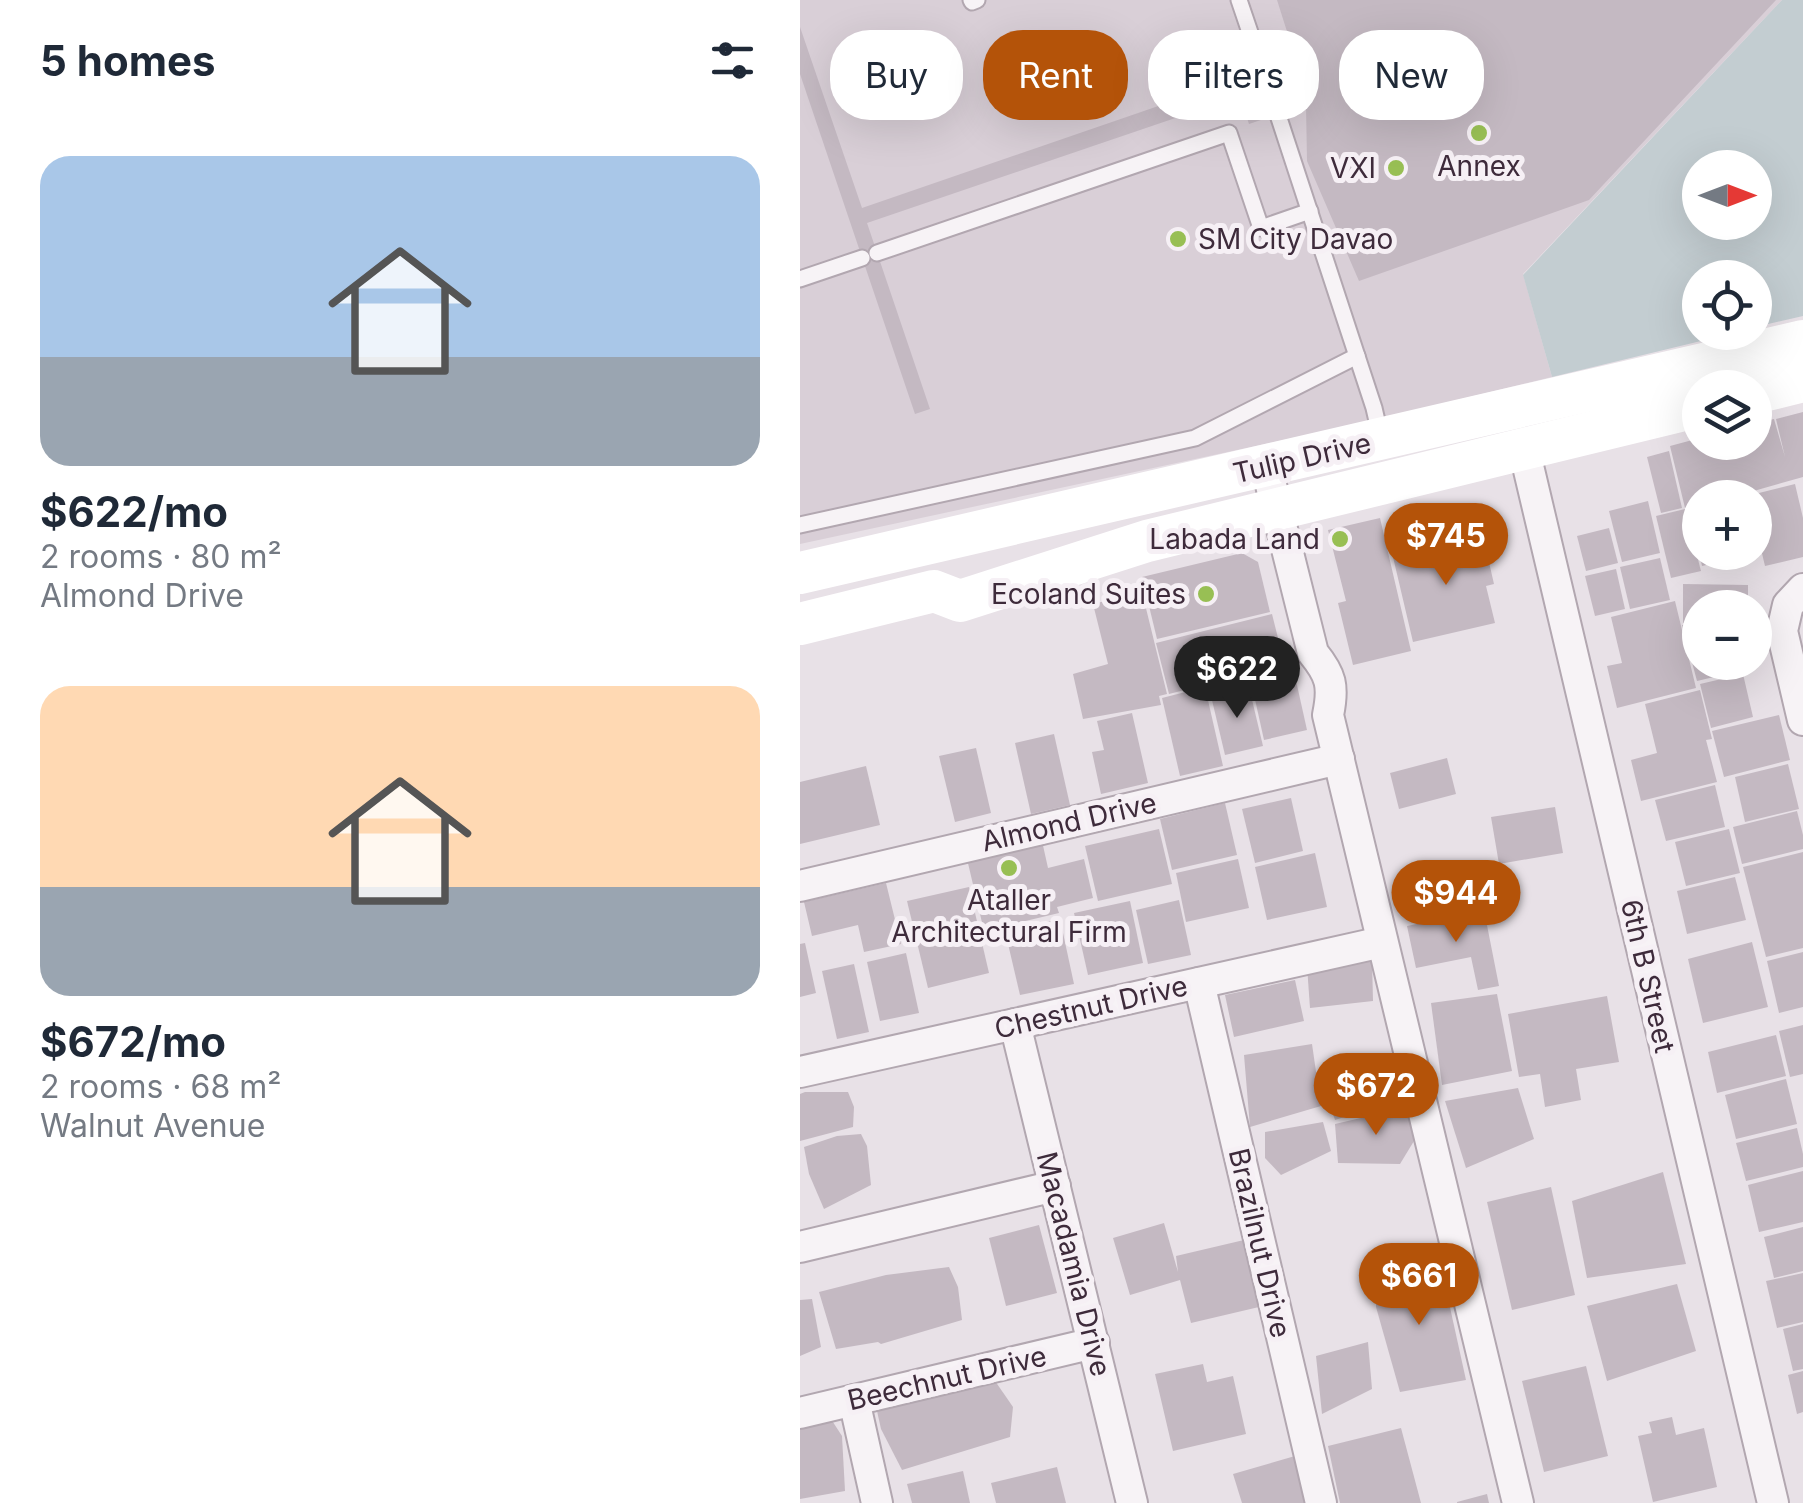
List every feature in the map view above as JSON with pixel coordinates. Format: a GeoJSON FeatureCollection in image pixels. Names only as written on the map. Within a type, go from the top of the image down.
{"type":"FeatureCollection","features":[{"type":"Feature","properties":{"kind":"main road","name":"Tulip Drive"},"geometry":{"type":"LineString","coordinates":[[800,624],[934,592],[960,601],[1147,540],[1278,509],[1386,461],[1803,341]]}},
{"type":"Feature","properties":{"kind":"main road"},"geometry":{"type":"LineString","coordinates":[[1772,389],[1803,381]]}},
{"type":"Feature","properties":{"kind":"main road","name":"Tulip Drive"},"geometry":{"type":"LineString","coordinates":[[800,574],[1266,466],[1524,449],[1682,410]]}},
{"type":"Feature","properties":{"kind":"main road"},"geometry":{"type":"LineString","coordinates":[[1137,497],[1147,540]]}},
{"type":"Feature","properties":{"kind":"street","name":"6th B Street"},"geometry":{"type":"LineString","coordinates":[[1524,449],[1773,1503]]}},
{"type":"Feature","properties":{"kind":"street"},"geometry":{"type":"LineString","coordinates":[[1266,466],[1312,653],[1308,675],[1314,698],[1328,715],[1518,1503]]}},
{"type":"Feature","properties":{"kind":"street"},"geometry":{"type":"LineString","coordinates":[[1803,589],[1788,604],[1782,631],[1803,720]]}},
{"type":"Feature","properties":{"kind":"street","name":"Almond Drive"},"geometry":{"type":"LineString","coordinates":[[800,886],[1338,759]]}},
{"type":"Feature","properties":{"kind":"street","name":"Chestnut Drive"},"geometry":{"type":"LineString","coordinates":[[800,1072],[1382,942]]}},
{"type":"Feature","properties":{"kind":"street","name":"Brazilnut Drive"},"geometry":{"type":"LineString","coordinates":[[1199,983],[1321,1503]]}},
{"type":"Feature","properties":{"kind":"street","name":"Macadamia Drive"},"geometry":{"type":"LineString","coordinates":[[1015,1024],[1132,1503]]}},
{"type":"Feature","properties":{"kind":"street"},"geometry":{"type":"LineString","coordinates":[[800,1246],[1055,1186]]}},
{"type":"Feature","properties":{"kind":"street","name":"Beechnut Drive"},"geometry":{"type":"LineString","coordinates":[[800,1413],[1094,1343]]}},
{"type":"Feature","properties":{"kind":"street"},"geometry":{"type":"LineString","coordinates":[[854,1400],[877,1503]]}},
{"type":"Feature","properties":{"kind":"lane"},"geometry":{"type":"LineString","coordinates":[[1239,0],[1249,30]]}},
{"type":"Feature","properties":{"kind":"lane"},"geometry":{"type":"LineString","coordinates":[[1280,120],[1374,408],[1386,461]]}},
{"type":"Feature","properties":{"kind":"lane"},"geometry":{"type":"LineString","coordinates":[[800,279],[1229,132],[1261,228],[1310,212]]}},
{"type":"Feature","properties":{"kind":"lane"},"geometry":{"type":"LineString","coordinates":[[800,525],[1195,438],[1356,356]]}},
{"type":"Feature","properties":{"kind":"shaded area","name":"SM City Davao"},"geometry":{"type":"Polygon","coordinates":[[[800,0],[1782,0],[1523,274],[1552,377],[1363,423],[800,544],[800,0]]]}},
{"type":"Feature","properties":{"kind":"shaded area"},"geometry":{"type":"Polygon","coordinates":[[[1782,0],[1803,0],[1803,316],[1772,323],[1772,260],[1682,260],[1682,346],[1552,377],[1523,275],[1782,0]]]}},
{"type":"Feature","properties":{"kind":"building","name":"Annex"},"geometry":{"type":"Polygon","coordinates":[[[1277,0],[1776,0],[1589,200],[1359,281],[1307,161],[1306,120],[1319,120],[1319,30],[1287,30],[1277,0]]]}},
{"type":"Feature","properties":{"kind":"building","name":"Annex"},"geometry":{"type":"Polygon","coordinates":[[[800,27],[862,208],[1118,120],[1128,120],[1128,116],[1148,110],[1148,120],[1170,120],[867,223],[930,409],[915,414],[800,74],[800,27]]]}},
{"type":"Feature","properties":{"kind":"building"},"geometry":{"type":"Polygon","coordinates":[[[1803,412],[1803,477],[1772,486],[1772,480],[1682,480],[1682,496],[1670,446],[1682,443],[1682,460],[1772,460],[1774,419],[1785,457],[1776,419],[1803,412]]]}},
{"type":"Feature","properties":{"kind":"building"},"geometry":{"type":"Polygon","coordinates":[[[1669,451],[1682,508],[1661,513],[1647,457],[1669,451]]]}},
{"type":"Feature","properties":{"kind":"building"},"geometry":{"type":"Polygon","coordinates":[[[1795,484],[1803,518],[1803,557],[1772,564],[1772,490],[1795,484]]]}},
{"type":"Feature","properties":{"kind":"building"},"geometry":{"type":"Polygon","coordinates":[[[1648,501],[1660,553],[1622,562],[1609,511],[1648,501]]]}},
{"type":"Feature","properties":{"kind":"building"},"geometry":{"type":"Polygon","coordinates":[[[1682,510],[1682,570],[1701,571],[1671,578],[1656,516],[1682,510]]]}},
{"type":"Feature","properties":{"kind":"building"},"geometry":{"type":"Polygon","coordinates":[[[1380,518],[1411,651],[1353,665],[1338,603],[1346,601],[1328,530],[1380,518]]]}},
{"type":"Feature","properties":{"kind":"building"},"geometry":{"type":"Polygon","coordinates":[[[1609,528],[1618,563],[1586,571],[1577,536],[1609,528]]]}},
{"type":"Feature","properties":{"kind":"building"},"geometry":{"type":"Polygon","coordinates":[[[1483,536],[1494,584],[1486,586],[1495,623],[1413,642],[1393,557],[1483,536]]]}},
{"type":"Feature","properties":{"kind":"building","name":"Ecoland Suites"},"geometry":{"type":"Polygon","coordinates":[[[1242,553],[1258,562],[1270,612],[1157,639],[1142,577],[1242,553]]]}},
{"type":"Feature","properties":{"kind":"building"},"geometry":{"type":"Polygon","coordinates":[[[1660,558],[1670,600],[1630,609],[1620,567],[1660,558]]]}},
{"type":"Feature","properties":{"kind":"building"},"geometry":{"type":"Polygon","coordinates":[[[1616,569],[1625,609],[1595,616],[1585,576],[1616,569]]]}},
{"type":"Feature","properties":{"kind":"building"},"geometry":{"type":"Polygon","coordinates":[[[1683,584],[1748,585],[1748,590],[1683,590],[1683,584]]]}},
{"type":"Feature","properties":{"kind":"building"},"geometry":{"type":"Polygon","coordinates":[[[1142,592],[1167,694],[1159,696],[1161,705],[1083,719],[1073,674],[1108,664],[1093,604],[1142,592]]]}},
{"type":"Feature","properties":{"kind":"building"},"geometry":{"type":"Polygon","coordinates":[[[1675,601],[1682,630],[1682,680],[1694,680],[1696,688],[1617,708],[1607,666],[1622,663],[1611,617],[1675,601]]]}},
{"type":"Feature","properties":{"kind":"building"},"geometry":{"type":"Polygon","coordinates":[[[1272,614],[1287,674],[1210,693],[1208,684],[1169,694],[1156,643],[1272,614]]]}},
{"type":"Feature","properties":{"kind":"building"},"geometry":{"type":"Polygon","coordinates":[[[1295,676],[1307,730],[1264,740],[1252,686],[1295,676]]]}},
{"type":"Feature","properties":{"kind":"building"},"geometry":{"type":"Polygon","coordinates":[[[1744,680],[1753,717],[1711,728],[1700,684],[1744,680]]]}},
{"type":"Feature","properties":{"kind":"building"},"geometry":{"type":"Polygon","coordinates":[[[1205,687],[1223,766],[1180,776],[1162,698],[1205,687]]]}},
{"type":"Feature","properties":{"kind":"building"},"geometry":{"type":"Polygon","coordinates":[[[1249,687],[1263,746],[1225,755],[1211,696],[1249,687]]]}},
{"type":"Feature","properties":{"kind":"building"},"geometry":{"type":"Polygon","coordinates":[[[1700,690],[1712,739],[1706,740],[1717,782],[1641,801],[1631,760],[1657,753],[1645,704],[1700,690]]]}},
{"type":"Feature","properties":{"kind":"building"},"geometry":{"type":"Polygon","coordinates":[[[1132,713],[1148,783],[1101,794],[1092,752],[1104,750],[1097,721],[1132,713]]]}},
{"type":"Feature","properties":{"kind":"building"},"geometry":{"type":"Polygon","coordinates":[[[1779,715],[1790,760],[1724,777],[1712,731],[1779,715]]]}},
{"type":"Feature","properties":{"kind":"building"},"geometry":{"type":"Polygon","coordinates":[[[1054,734],[1070,805],[1031,814],[1015,743],[1054,734]]]}},
{"type":"Feature","properties":{"kind":"building"},"geometry":{"type":"Polygon","coordinates":[[[976,748],[991,813],[955,822],[939,756],[976,748]]]}},
{"type":"Feature","properties":{"kind":"building"},"geometry":{"type":"Polygon","coordinates":[[[1447,758],[1456,794],[1399,809],[1390,773],[1447,758]]]}},
{"type":"Feature","properties":{"kind":"building"},"geometry":{"type":"Polygon","coordinates":[[[1788,764],[1799,809],[1745,822],[1735,777],[1788,764]]]}},
{"type":"Feature","properties":{"kind":"building"},"geometry":{"type":"Polygon","coordinates":[[[866,766],[880,825],[800,844],[800,782],[866,766]]]}},
{"type":"Feature","properties":{"kind":"building"},"geometry":{"type":"Polygon","coordinates":[[[1715,785],[1725,827],[1666,841],[1655,800],[1715,785]]]}},
{"type":"Feature","properties":{"kind":"building"},"geometry":{"type":"Polygon","coordinates":[[[1291,798],[1303,851],[1255,863],[1242,809],[1291,798]]]}},
{"type":"Feature","properties":{"kind":"building"},"geometry":{"type":"Polygon","coordinates":[[[1225,803],[1237,855],[1172,870],[1160,819],[1225,803]]]}},
{"type":"Feature","properties":{"kind":"building"},"geometry":{"type":"Polygon","coordinates":[[[1555,807],[1563,853],[1499,864],[1491,817],[1555,807]]]}},
{"type":"Feature","properties":{"kind":"building"},"geometry":{"type":"Polygon","coordinates":[[[1797,811],[1803,849],[1742,864],[1733,827],[1797,811]]]}},
{"type":"Feature","properties":{"kind":"building"},"geometry":{"type":"Polygon","coordinates":[[[1159,829],[1172,884],[1098,901],[1085,846],[1159,829]]]}},
{"type":"Feature","properties":{"kind":"building"},"geometry":{"type":"Polygon","coordinates":[[[1729,829],[1740,873],[1686,886],[1675,842],[1729,829]]]}},
{"type":"Feature","properties":{"kind":"building"},"geometry":{"type":"Polygon","coordinates":[[[1042,841],[1048,868],[1084,859],[1093,898],[1057,907],[1059,913],[984,931],[967,859],[1042,841]]]}},
{"type":"Feature","properties":{"kind":"building"},"geometry":{"type":"Polygon","coordinates":[[[1803,852],[1803,948],[1766,957],[1743,867],[1803,852]]]}},
{"type":"Feature","properties":{"kind":"building"},"geometry":{"type":"Polygon","coordinates":[[[1315,853],[1327,907],[1267,920],[1255,867],[1315,853]]]}},
{"type":"Feature","properties":{"kind":"building"},"geometry":{"type":"Polygon","coordinates":[[[1238,859],[1249,908],[1186,922],[1176,873],[1238,859]]]}},
{"type":"Feature","properties":{"kind":"building"},"geometry":{"type":"Polygon","coordinates":[[[1735,877],[1746,920],[1687,934],[1677,891],[1735,877]]]}},
{"type":"Feature","properties":{"kind":"building"},"geometry":{"type":"Polygon","coordinates":[[[886,883],[901,944],[864,952],[858,925],[812,936],[804,902],[886,883]]]}},
{"type":"Feature","properties":{"kind":"building"},"geometry":{"type":"Polygon","coordinates":[[[969,887],[989,973],[928,988],[907,901],[969,887]]]}},
{"type":"Feature","properties":{"kind":"building"},"geometry":{"type":"Polygon","coordinates":[[[1179,900],[1191,955],[1148,964],[1136,910],[1179,900]]]}},
{"type":"Feature","properties":{"kind":"building"},"geometry":{"type":"Polygon","coordinates":[[[1130,901],[1143,963],[1088,975],[1074,913],[1130,901]]]}},
{"type":"Feature","properties":{"kind":"building"},"geometry":{"type":"Polygon","coordinates":[[[1484,910],[1499,986],[1478,990],[1471,957],[1416,968],[1407,926],[1484,910]]]}},
{"type":"Feature","properties":{"kind":"building"},"geometry":{"type":"Polygon","coordinates":[[[1060,919],[1074,984],[1020,995],[1005,931],[1060,919]]]}},
{"type":"Feature","properties":{"kind":"building"},"geometry":{"type":"Polygon","coordinates":[[[1752,942],[1768,1007],[1703,1023],[1688,959],[1752,942]]]}},
{"type":"Feature","properties":{"kind":"building"},"geometry":{"type":"Polygon","coordinates":[[[805,943],[816,993],[800,997],[800,944],[805,943]]]}},
{"type":"Feature","properties":{"kind":"building"},"geometry":{"type":"Polygon","coordinates":[[[1361,952],[1372,960],[1373,1001],[1310,1008],[1307,966],[1361,952]]]}},
{"type":"Feature","properties":{"kind":"building"},"geometry":{"type":"Polygon","coordinates":[[[1803,952],[1803,1007],[1779,1013],[1767,961],[1803,952]]]}},
{"type":"Feature","properties":{"kind":"building"},"geometry":{"type":"Polygon","coordinates":[[[906,953],[919,1013],[880,1021],[867,962],[906,953]]]}},
{"type":"Feature","properties":{"kind":"building"},"geometry":{"type":"Polygon","coordinates":[[[854,964],[869,1032],[837,1039],[822,971],[854,964]]]}},
{"type":"Feature","properties":{"kind":"building"},"geometry":{"type":"Polygon","coordinates":[[[1295,980],[1304,1021],[1234,1037],[1225,995],[1295,980]]]}},
{"type":"Feature","properties":{"kind":"building"},"geometry":{"type":"Polygon","coordinates":[[[1497,994],[1512,1071],[1442,1085],[1431,1003],[1497,994]]]}},
{"type":"Feature","properties":{"kind":"building"},"geometry":{"type":"Polygon","coordinates":[[[1607,996],[1619,1062],[1576,1069],[1581,1100],[1545,1107],[1540,1074],[1519,1077],[1508,1014],[1607,996]]]}},
{"type":"Feature","properties":{"kind":"building"},"geometry":{"type":"Polygon","coordinates":[[[1803,1025],[1803,1074],[1790,1077],[1779,1031],[1803,1025]]]}},
{"type":"Feature","properties":{"kind":"building"},"geometry":{"type":"Polygon","coordinates":[[[1776,1035],[1786,1076],[1717,1093],[1708,1052],[1776,1035]]]}},
{"type":"Feature","properties":{"kind":"building"},"geometry":{"type":"Polygon","coordinates":[[[1312,1044],[1321,1106],[1250,1127],[1244,1055],[1312,1044]]]}},
{"type":"Feature","properties":{"kind":"building"},"geometry":{"type":"Polygon","coordinates":[[[1367,1066],[1397,1067],[1400,1099],[1335,1120],[1324,1086],[1367,1066]]]}},
{"type":"Feature","properties":{"kind":"building"},"geometry":{"type":"Polygon","coordinates":[[[1786,1079],[1797,1124],[1736,1139],[1725,1095],[1786,1079]]]}},
{"type":"Feature","properties":{"kind":"building"},"geometry":{"type":"Polygon","coordinates":[[[1518,1088],[1534,1139],[1466,1168],[1445,1101],[1518,1088]]]}},
{"type":"Feature","properties":{"kind":"building"},"geometry":{"type":"Polygon","coordinates":[[[848,1092],[854,1107],[853,1127],[800,1141],[800,1094],[848,1092]]]}},
{"type":"Feature","properties":{"kind":"building"},"geometry":{"type":"Polygon","coordinates":[[[1408,1107],[1417,1136],[1400,1164],[1338,1163],[1335,1124],[1408,1107]]]}},
{"type":"Feature","properties":{"kind":"building"},"geometry":{"type":"Polygon","coordinates":[[[1323,1122],[1331,1151],[1281,1175],[1265,1158],[1265,1132],[1323,1122]]]}},
{"type":"Feature","properties":{"kind":"building"},"geometry":{"type":"Polygon","coordinates":[[[1797,1128],[1803,1167],[1746,1181],[1736,1143],[1797,1128]]]}},
{"type":"Feature","properties":{"kind":"building"},"geometry":{"type":"Polygon","coordinates":[[[861,1134],[867,1146],[871,1185],[824,1209],[809,1174],[804,1147],[837,1136],[861,1134]]]}},
{"type":"Feature","properties":{"kind":"building"},"geometry":{"type":"Polygon","coordinates":[[[1803,1171],[1803,1222],[1759,1232],[1748,1185],[1803,1171]]]}},
{"type":"Feature","properties":{"kind":"building"},"geometry":{"type":"Polygon","coordinates":[[[1663,1172],[1686,1264],[1587,1278],[1572,1201],[1663,1172]]]}},
{"type":"Feature","properties":{"kind":"building"},"geometry":{"type":"Polygon","coordinates":[[[1551,1187],[1575,1295],[1512,1310],[1487,1202],[1551,1187]]]}},
{"type":"Feature","properties":{"kind":"building"},"geometry":{"type":"Polygon","coordinates":[[[1164,1223],[1178,1272],[1176,1256],[1244,1240],[1259,1307],[1191,1323],[1180,1280],[1130,1295],[1113,1238],[1164,1223]]]}},
{"type":"Feature","properties":{"kind":"building"},"geometry":{"type":"Polygon","coordinates":[[[1039,1225],[1057,1293],[1006,1306],[989,1238],[1039,1225]]]}},
{"type":"Feature","properties":{"kind":"building"},"geometry":{"type":"Polygon","coordinates":[[[1803,1227],[1803,1271],[1774,1278],[1764,1237],[1803,1227]]]}},
{"type":"Feature","properties":{"kind":"building"},"geometry":{"type":"Polygon","coordinates":[[[1440,1262],[1466,1380],[1400,1392],[1376,1307],[1376,1278],[1440,1262]]]}},
{"type":"Feature","properties":{"kind":"building"},"geometry":{"type":"Polygon","coordinates":[[[949,1267],[958,1287],[962,1320],[881,1344],[836,1349],[819,1292],[886,1275],[949,1267]]]}},
{"type":"Feature","properties":{"kind":"building"},"geometry":{"type":"Polygon","coordinates":[[[1803,1273],[1803,1322],[1777,1328],[1766,1281],[1803,1273]]]}},
{"type":"Feature","properties":{"kind":"building"},"geometry":{"type":"Polygon","coordinates":[[[1677,1284],[1696,1351],[1607,1381],[1587,1306],[1677,1284]]]}},
{"type":"Feature","properties":{"kind":"building"},"geometry":{"type":"Polygon","coordinates":[[[812,1299],[821,1347],[800,1356],[800,1300],[812,1299]]]}},
{"type":"Feature","properties":{"kind":"building"},"geometry":{"type":"Polygon","coordinates":[[[1803,1324],[1803,1369],[1793,1371],[1783,1329],[1803,1324]]]}},
{"type":"Feature","properties":{"kind":"building"},"geometry":{"type":"Polygon","coordinates":[[[1368,1342],[1372,1389],[1322,1414],[1316,1356],[1368,1342]]]}},
{"type":"Feature","properties":{"kind":"building"},"geometry":{"type":"Polygon","coordinates":[[[1203,1364],[1207,1382],[1233,1376],[1246,1434],[1173,1451],[1155,1374],[1203,1364]]]}},
{"type":"Feature","properties":{"kind":"building"},"geometry":{"type":"Polygon","coordinates":[[[1586,1366],[1608,1456],[1544,1472],[1522,1381],[1586,1366]]]}},
{"type":"Feature","properties":{"kind":"building"},"geometry":{"type":"Polygon","coordinates":[[[1803,1371],[1803,1412],[1797,1414],[1788,1375],[1803,1371]]]}},
{"type":"Feature","properties":{"kind":"building"},"geometry":{"type":"Polygon","coordinates":[[[993,1378],[1013,1407],[1010,1437],[902,1470],[881,1429],[877,1411],[882,1403],[993,1378]]]}},
{"type":"Feature","properties":{"kind":"building"},"geometry":{"type":"Polygon","coordinates":[[[829,1416],[842,1436],[845,1491],[800,1499],[800,1424],[829,1416]]]}},
{"type":"Feature","properties":{"kind":"building"},"geometry":{"type":"Polygon","coordinates":[[[1672,1417],[1676,1435],[1704,1428],[1717,1487],[1653,1502],[1638,1436],[1652,1433],[1649,1422],[1672,1417]]]}},
{"type":"Feature","properties":{"kind":"building"},"geometry":{"type":"Polygon","coordinates":[[[1401,1428],[1421,1503],[1340,1503],[1328,1446],[1401,1428]]]}},
{"type":"Feature","properties":{"kind":"building"},"geometry":{"type":"Polygon","coordinates":[[[1295,1456],[1309,1503],[1242,1503],[1233,1474],[1295,1456]]]}},
{"type":"Feature","properties":{"kind":"building"},"geometry":{"type":"Polygon","coordinates":[[[1057,1467],[1066,1503],[996,1503],[991,1483],[1057,1467]]]}},
{"type":"Feature","properties":{"kind":"building"},"geometry":{"type":"Polygon","coordinates":[[[963,1471],[970,1503],[912,1503],[907,1484],[963,1471]]]}},
{"type":"Feature","properties":{"kind":"building"},"geometry":{"type":"Polygon","coordinates":[[[1487,1494],[1489,1503],[1457,1503],[1457,1502],[1487,1494]]]}},
{"type":"Feature","properties":{"kind":"place","name":"Annex"},"geometry":{"type":"Point","coordinates":[1479,133]}},
{"type":"Feature","properties":{"kind":"place","name":"VXI"},"geometry":{"type":"Point","coordinates":[1396,168]}},
{"type":"Feature","properties":{"kind":"place","name":"SM City Davao"},"geometry":{"type":"Point","coordinates":[1178,239]}},
{"type":"Feature","properties":{"kind":"place","name":"Labada Land"},"geometry":{"type":"Point","coordinates":[1340,539]}},
{"type":"Feature","properties":{"kind":"place","name":"Ecoland Suites"},"geometry":{"type":"Point","coordinates":[1206,594]}},
{"type":"Feature","properties":{"kind":"place","name":"Ataller Architectural Firm"},"geometry":{"type":"Point","coordinates":[1009,868]}}]}
